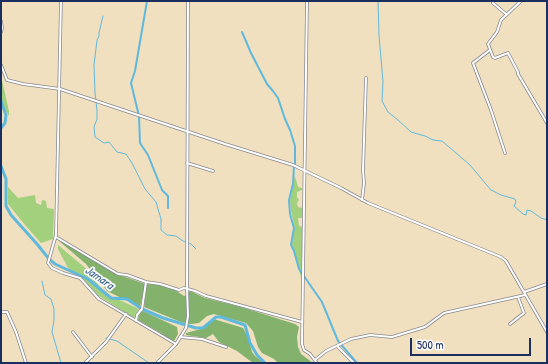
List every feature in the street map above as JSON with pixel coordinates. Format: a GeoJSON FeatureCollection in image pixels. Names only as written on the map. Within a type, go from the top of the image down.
{"type":"FeatureCollection","features":[{"type":"Feature","properties":{"kind":"street"},"geometry":{"type":"LineString","coordinates":[[61,1],[56,237],[48,263],[52,268],[80,278],[99,299],[176,344]]}},
{"type":"Feature","properties":{"kind":"street"},"geometry":{"type":"LineString","coordinates":[[157,363],[176,344],[186,328],[188,316],[188,1]]}},
{"type":"Feature","properties":{"kind":"street"},"geometry":{"type":"LineString","coordinates":[[307,1],[302,344],[304,350],[317,363]]}},
{"type":"Feature","properties":{"kind":"street"},"geometry":{"type":"LineString","coordinates":[[521,1],[501,20],[497,32],[488,44],[492,57],[495,58],[508,53],[518,74],[547,123]]}},
{"type":"Feature","properties":{"kind":"street"},"geometry":{"type":"LineString","coordinates":[[493,3],[506,14]]}},
{"type":"Feature","properties":{"kind":"street"},"geometry":{"type":"LineString","coordinates":[[1,21],[1,32]]}},
{"type":"Feature","properties":{"kind":"street"},"geometry":{"type":"LineString","coordinates":[[490,50],[473,63],[491,110],[504,153]]}},
{"type":"Feature","properties":{"kind":"street"},"geometry":{"type":"LineString","coordinates":[[1,65],[7,80],[23,84],[60,89],[293,165],[341,188],[362,200],[501,257],[506,261],[547,332]]}},
{"type":"Feature","properties":{"kind":"street"},"geometry":{"type":"LineString","coordinates":[[362,200],[364,183],[363,170],[366,78]]}},
{"type":"Feature","properties":{"kind":"street"},"geometry":{"type":"LineString","coordinates":[[187,163],[213,171]]}},
{"type":"Feature","properties":{"kind":"street"},"geometry":{"type":"LineString","coordinates":[[56,237],[118,274],[127,275],[146,282],[160,284],[179,290],[187,289],[202,293],[206,296],[302,322]]}},
{"type":"Feature","properties":{"kind":"street"},"geometry":{"type":"LineString","coordinates":[[136,321],[137,315],[142,308],[146,282]]}},
{"type":"Feature","properties":{"kind":"street"},"geometry":{"type":"LineString","coordinates":[[315,360],[323,353],[351,339],[370,335],[392,337],[425,327],[444,313],[518,297],[547,284]]}},
{"type":"Feature","properties":{"kind":"street"},"geometry":{"type":"LineString","coordinates":[[510,324],[524,313],[518,297]]}},
{"type":"Feature","properties":{"kind":"street"},"geometry":{"type":"LineString","coordinates":[[1,312],[7,312],[16,332],[26,363]]}},
{"type":"Feature","properties":{"kind":"street"},"geometry":{"type":"LineString","coordinates":[[85,363],[106,342],[126,314]]}},
{"type":"Feature","properties":{"kind":"street"},"geometry":{"type":"LineString","coordinates":[[73,332],[92,356]]}},
{"type":"Feature","properties":{"kind":"street"},"geometry":{"type":"LineString","coordinates":[[180,337],[202,339],[226,347]]}},
{"type":"Feature","properties":{"kind":"street"},"geometry":{"type":"LineString","coordinates":[[337,346],[354,363]]}},
{"type":"Feature","properties":{"kind":"green space"},"geometry":{"type":"Polygon","coordinates":[[[1,76],[9,111],[9,116],[1,102],[1,76]]]}},
{"type":"Feature","properties":{"kind":"green space"},"geometry":{"type":"Polygon","coordinates":[[[295,176],[298,187],[302,188],[302,190],[297,192],[297,197],[299,200],[297,203],[298,207],[303,208],[302,218],[298,218],[299,226],[303,227],[301,277],[292,245],[294,224],[290,200],[295,176]]]}},
{"type":"Feature","properties":{"kind":"green space"},"geometry":{"type":"Polygon","coordinates":[[[8,187],[18,198],[35,195],[36,203],[41,205],[42,200],[46,201],[47,208],[54,209],[53,239],[41,243],[25,225],[8,204],[8,187]]]}},
{"type":"Feature","properties":{"kind":"green space"},"geometry":{"type":"Polygon","coordinates":[[[59,241],[114,273],[145,284],[140,307],[107,291],[86,264],[59,241]]]}},
{"type":"Feature","properties":{"kind":"green space"},"geometry":{"type":"Polygon","coordinates":[[[58,245],[89,271],[104,293],[139,309],[134,318],[99,296],[83,279],[68,268],[58,249],[58,245]]]}},
{"type":"Feature","properties":{"kind":"green space"},"geometry":{"type":"Polygon","coordinates":[[[147,284],[159,285],[175,290],[184,296],[190,291],[205,298],[241,307],[295,324],[299,327],[297,337],[298,347],[301,354],[313,363],[278,363],[274,359],[262,353],[258,347],[253,331],[246,323],[214,314],[207,316],[199,323],[191,324],[181,322],[144,307],[147,284]]]}},
{"type":"Feature","properties":{"kind":"green space"},"geometry":{"type":"Polygon","coordinates":[[[143,311],[177,327],[178,334],[174,341],[138,320],[140,312],[143,311]]]}},
{"type":"Feature","properties":{"kind":"green space"},"geometry":{"type":"Polygon","coordinates":[[[214,319],[243,328],[248,337],[252,352],[264,363],[253,363],[237,351],[219,342],[213,334],[206,338],[186,335],[186,333],[201,329],[214,319]]]}},
{"type":"Feature","properties":{"kind":"waterway"},"geometry":{"type":"LineString","coordinates":[[147,1],[135,71],[131,83],[139,116],[140,143],[148,155],[162,190],[168,196],[168,208]]}},
{"type":"Feature","properties":{"kind":"waterway"},"geometry":{"type":"LineString","coordinates":[[378,1],[383,82],[382,101],[388,112],[411,132],[433,140],[442,141],[470,165],[491,190],[515,199],[516,202],[514,206],[523,214],[526,215],[527,210],[547,220]]}},
{"type":"Feature","properties":{"kind":"waterway"},"geometry":{"type":"LineString","coordinates":[[103,16],[97,40],[94,65],[97,110],[97,119],[94,127],[95,137],[104,143],[109,142],[117,152],[126,154],[145,189],[156,202],[161,219],[161,230],[167,235],[176,236],[191,244],[196,249]]}},
{"type":"Feature","properties":{"kind":"waterway"},"geometry":{"type":"LineString","coordinates":[[242,32],[267,84],[278,98],[295,146],[295,165]]}},
{"type":"Feature","properties":{"kind":"waterway","name":"Jamara"},"geometry":{"type":"LineString","coordinates":[[1,101],[6,115],[5,123],[1,128]]}},
{"type":"Feature","properties":{"kind":"waterway","name":"Jamara"},"geometry":{"type":"LineString","coordinates":[[1,166],[6,179],[6,206],[11,215],[55,264],[88,279],[111,298],[127,299],[142,309],[163,318],[196,328],[203,328],[216,317],[221,317],[245,325],[250,343],[257,355],[265,363]]}},
{"type":"Feature","properties":{"kind":"waterway"},"geometry":{"type":"LineString","coordinates":[[294,166],[293,184],[289,200],[290,214],[294,228],[291,245],[299,269],[322,302],[338,341],[357,363]]}},
{"type":"Feature","properties":{"kind":"waterway"},"geometry":{"type":"LineString","coordinates":[[42,281],[45,295],[51,299],[54,309],[52,332],[61,363]]}},
{"type":"Feature","properties":{"kind":"waterway"},"geometry":{"type":"LineString","coordinates":[[106,338],[117,341],[149,363]]}}]}
